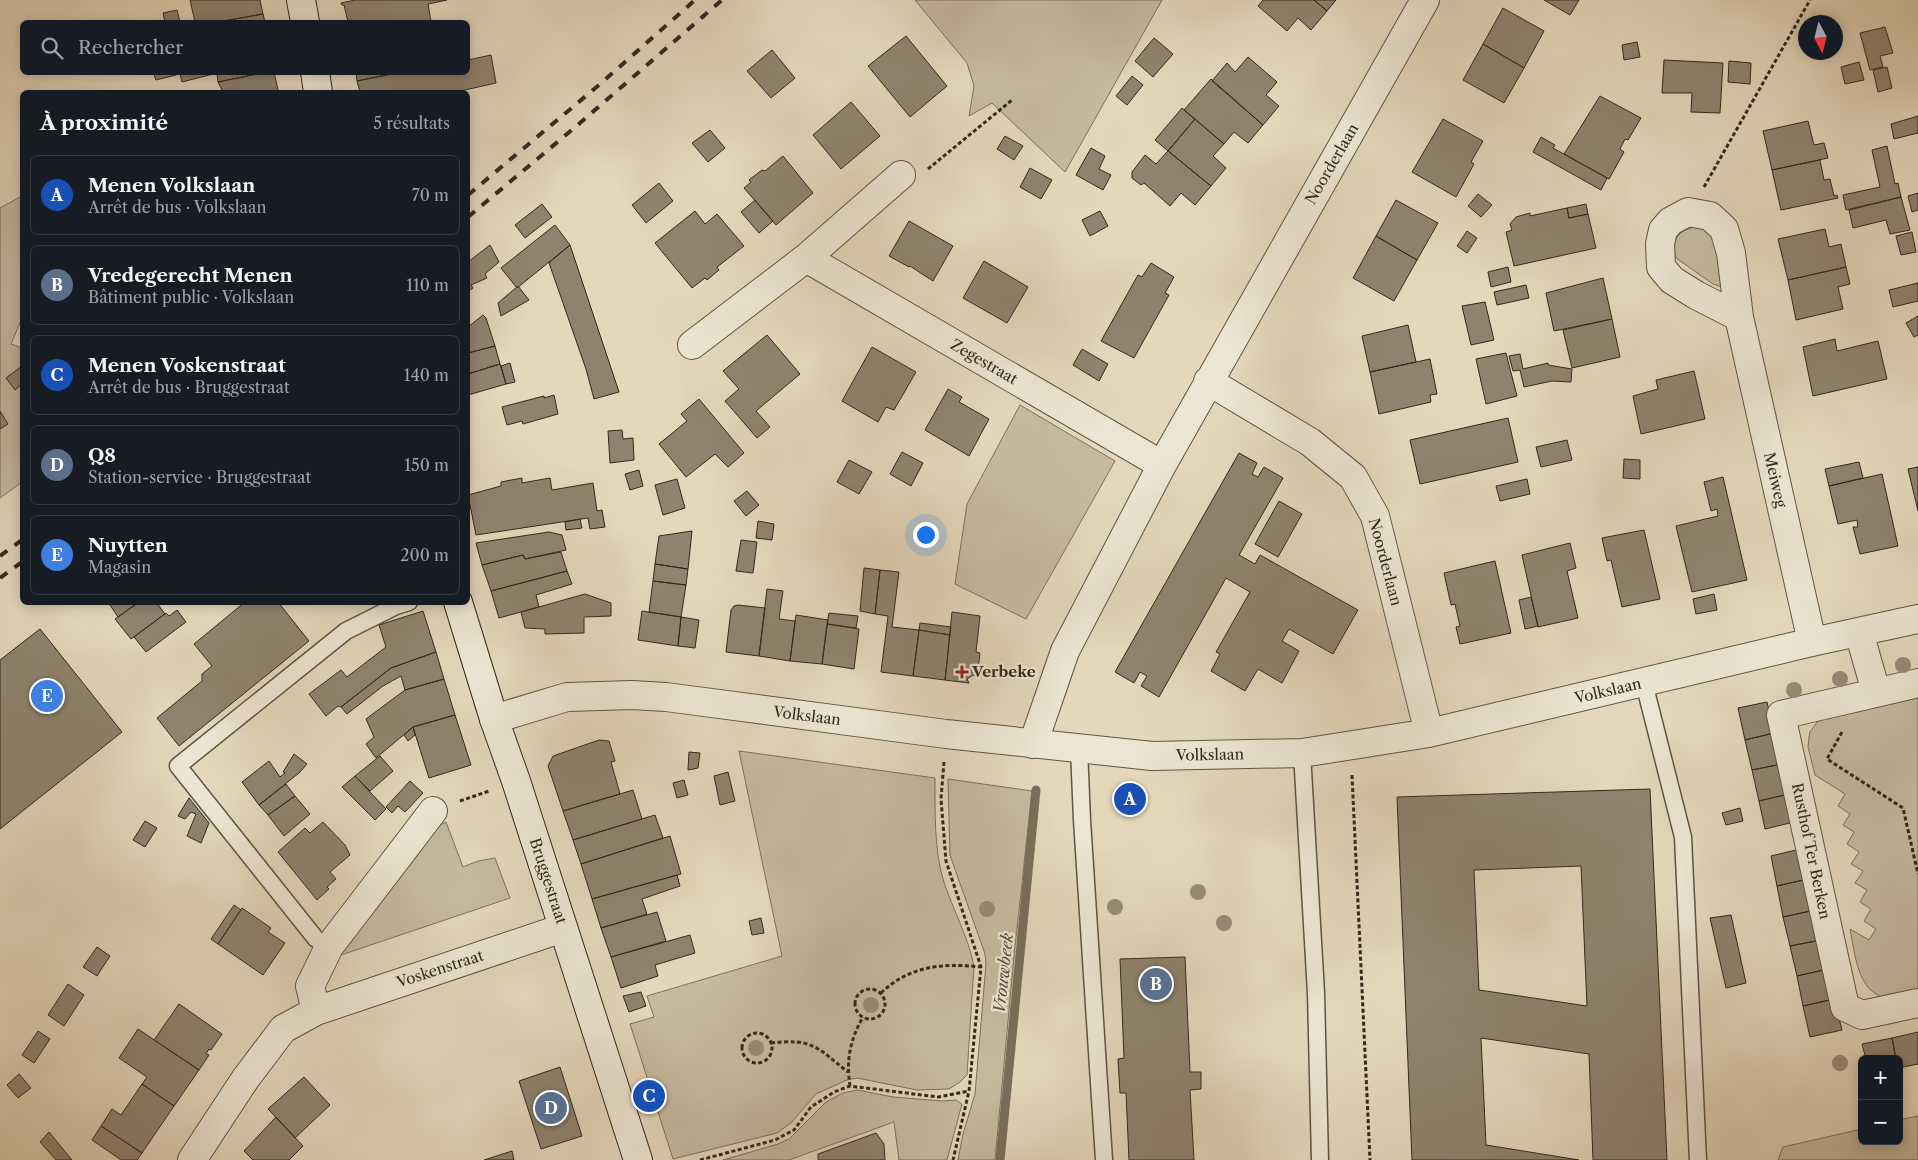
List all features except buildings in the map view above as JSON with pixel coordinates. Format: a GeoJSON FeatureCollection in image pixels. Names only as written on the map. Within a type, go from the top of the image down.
{"type":"FeatureCollection","features":[{"type":"Feature","properties":{"kind":"street"},"geometry":{"type":"LineString","coordinates":[[301,0],[305,20]]}},
{"type":"Feature","properties":{"kind":"street","name":"Noorderlaan"},"geometry":{"type":"LineString","coordinates":[[1033,744],[1064,652],[1162,465],[1425,0]]}},
{"type":"Feature","properties":{"kind":"street"},"geometry":{"type":"LineString","coordinates":[[315,75],[318,90]]}},
{"type":"Feature","properties":{"kind":"street"},"geometry":{"type":"LineString","coordinates":[[692,345],[806,258],[901,175]]}},
{"type":"Feature","properties":{"kind":"street"},"geometry":{"type":"LineString","coordinates":[[1699,214],[1688,212],[1670,221],[1662,230],[1660,244],[1661,266],[1672,280],[1696,295],[1739,317]]}},
{"type":"Feature","properties":{"kind":"street","name":"Meiweg"},"geometry":{"type":"LineString","coordinates":[[1699,214],[1710,216],[1724,229],[1731,253],[1739,317],[1812,642]]}},
{"type":"Feature","properties":{"kind":"street","name":"Zegestraat"},"geometry":{"type":"LineString","coordinates":[[806,258],[1162,465]]}},
{"type":"Feature","properties":{"kind":"street","name":"Noorderlaan"},"geometry":{"type":"LineString","coordinates":[[1208,381],[1310,442],[1353,477],[1375,516],[1429,733]]}},
{"type":"Feature","properties":{"kind":"street","name":"Bruggestraat"},"geometry":{"type":"LineString","coordinates":[[459,605],[638,1160]]}},
{"type":"Feature","properties":{"kind":"street","name":"Volkslaan"},"geometry":{"type":"LineString","coordinates":[[494,718],[567,697],[632,695],[666,697],[946,734],[1152,756],[1302,753],[1351,747],[1429,733],[1812,642],[1918,619]]}},
{"type":"Feature","properties":{"kind":"street"},"geometry":{"type":"LineString","coordinates":[[1859,632],[1865,695]]}},
{"type":"Feature","properties":{"kind":"street","name":"Rusthof Ter Berken"},"geometry":{"type":"LineString","coordinates":[[1918,683],[1781,715],[1845,1007],[1862,1015],[1918,1003]]}},
{"type":"Feature","properties":{"kind":"street"},"geometry":{"type":"LineString","coordinates":[[316,1010],[310,986],[329,947],[433,811]]}},
{"type":"Feature","properties":{"kind":"street","name":"Voskenstraat"},"geometry":{"type":"LineString","coordinates":[[192,1160],[246,1078],[283,1029],[316,1010],[563,928]]}},
{"type":"Feature","properties":{"kind":"lane"},"geometry":{"type":"LineString","coordinates":[[329,947],[316,939],[178,766],[346,631],[399,605]]}},
{"type":"Feature","properties":{"kind":"lane"},"geometry":{"type":"LineString","coordinates":[[1644,683],[1683,837],[1698,1160]]}},
{"type":"Feature","properties":{"kind":"lane"},"geometry":{"type":"LineString","coordinates":[[1079,749],[1104,1160]]}},
{"type":"Feature","properties":{"kind":"lane"},"geometry":{"type":"LineString","coordinates":[[1302,753],[1316,993],[1320,1160]]}},
{"type":"Feature","properties":{"kind":"path"},"geometry":{"type":"LineString","coordinates":[[1699,214],[1705,183],[1808,1]]}},
{"type":"Feature","properties":{"kind":"path"},"geometry":{"type":"LineString","coordinates":[[901,175],[927,170],[1012,100]]}},
{"type":"Feature","properties":{"kind":"path"},"geometry":{"type":"LineString","coordinates":[[1865,695],[1856,706],[1827,759],[1903,808],[1918,874]]}},
{"type":"Feature","properties":{"kind":"path"},"geometry":{"type":"LineString","coordinates":[[946,734],[941,799],[946,861],[981,967],[969,1091],[953,1160]]}},
{"type":"Feature","properties":{"kind":"path"},"geometry":{"type":"LineString","coordinates":[[1351,747],[1370,1160]]}},
{"type":"Feature","properties":{"kind":"path"},"geometry":{"type":"LineString","coordinates":[[433,811],[516,781]]}},
{"type":"Feature","properties":{"kind":"path"},"geometry":{"type":"LineString","coordinates":[[881,993],[889,985],[909,972],[921,968],[957,964],[981,967]]}},
{"type":"Feature","properties":{"kind":"path"},"geometry":{"type":"LineString","coordinates":[[870,989],[881,993],[886,1003],[884,1011],[878,1017],[871,1019],[863,1017],[857,1012],[855,1004],[857,996],[862,991],[870,989]]}},
{"type":"Feature","properties":{"kind":"path"},"geometry":{"type":"LineString","coordinates":[[850,1086],[847,1060],[855,1031],[863,1017]]}},
{"type":"Feature","properties":{"kind":"path"},"geometry":{"type":"LineString","coordinates":[[756,1032],[764,1034],[771,1043],[770,1055],[765,1060],[757,1063],[749,1061],[744,1056],[741,1048],[748,1034],[756,1032]]}},
{"type":"Feature","properties":{"kind":"path"},"geometry":{"type":"LineString","coordinates":[[771,1043],[804,1042],[818,1048],[848,1072]]}},
{"type":"Feature","properties":{"kind":"path"},"geometry":{"type":"LineString","coordinates":[[700,1160],[775,1140],[794,1130],[812,1107],[834,1092],[850,1086],[938,1097],[969,1091]]}},
{"type":"Feature","properties":{"kind":"shaded area"},"geometry":{"type":"Polygon","coordinates":[[[915,0],[1162,0],[1065,172],[992,103],[969,116],[974,86],[967,63],[915,0]]]}},
{"type":"Feature","properties":{"kind":"shaded area"},"geometry":{"type":"Polygon","coordinates":[[[20,197],[20,323],[11,344],[20,347],[20,483],[0,498],[0,208],[20,197]]]}},
{"type":"Feature","properties":{"kind":"shaded area"},"geometry":{"type":"Polygon","coordinates":[[[1697,227],[1708,228],[1717,240],[1725,288],[1713,284],[1676,258],[1672,247],[1676,239],[1684,231],[1697,227]]]}},
{"type":"Feature","properties":{"kind":"shaded area"},"geometry":{"type":"Polygon","coordinates":[[[1020,405],[1115,461],[1026,619],[955,584],[967,504],[1020,405]]]}},
{"type":"Feature","properties":{"kind":"shaded area"},"geometry":{"type":"Polygon","coordinates":[[[1918,692],[1918,994],[1887,998],[1877,995],[1869,988],[1863,980],[1856,960],[1850,929],[1869,940],[1876,929],[1864,921],[1871,909],[1860,902],[1867,890],[1855,883],[1863,871],[1851,864],[1859,852],[1847,844],[1854,832],[1843,825],[1850,814],[1838,806],[1845,794],[1815,775],[1808,747],[1810,732],[1821,717],[1918,692]]]}},
{"type":"Feature","properties":{"kind":"shaded area"},"geometry":{"type":"Polygon","coordinates":[[[739,751],[935,778],[938,858],[974,966],[967,1075],[949,1089],[917,1090],[857,1078],[847,1080],[816,1094],[791,1123],[777,1133],[673,1159],[630,1024],[654,1017],[647,996],[782,956],[739,751]]]}},
{"type":"Feature","properties":{"kind":"shaded area"},"geometry":{"type":"Polygon","coordinates":[[[948,779],[1032,791],[995,1160],[958,1160],[963,1134],[975,1094],[986,964],[985,954],[950,855],[948,779]]]}},
{"type":"Feature","properties":{"kind":"shaded area"},"geometry":{"type":"Polygon","coordinates":[[[446,822],[463,867],[478,861],[495,858],[510,898],[341,954],[423,834],[446,822]]]}},
{"type":"Feature","properties":{"kind":"shaded area"},"geometry":{"type":"Polygon","coordinates":[[[857,1090],[893,1097],[942,1101],[956,1100],[962,1104],[947,1160],[899,1160],[894,1122],[789,1160],[723,1160],[789,1139],[826,1102],[843,1093],[857,1090]]]}},
{"type":"Feature","properties":{"kind":"shaded area"},"geometry":{"type":"Polygon","coordinates":[[[1918,1116],[1918,1160],[1778,1160],[1783,1147],[1858,1130],[1858,1145],[1903,1145],[1903,1119],[1918,1116]]]}},
{"type":"Feature","properties":{"kind":"waterway","name":"Vrouwbeek"},"geometry":{"type":"LineString","coordinates":[[1000,1160],[1036,790]]}},
{"type":"Feature","properties":{"kind":"railway"},"geometry":{"type":"LineString","coordinates":[[470,193],[599,85],[695,0]]}},
{"type":"Feature","properties":{"kind":"railway"},"geometry":{"type":"LineString","coordinates":[[470,215],[722,0]]}},
{"type":"Feature","properties":{"kind":"railway"},"geometry":{"type":"LineString","coordinates":[[0,556],[20,541]]}},
{"type":"Feature","properties":{"kind":"railway"},"geometry":{"type":"LineString","coordinates":[[0,578],[20,563]]}},
{"type":"Feature","properties":{"kind":"place","name":"Verbeke"},"geometry":{"type":"Point","coordinates":[962,672]}},
{"type":"Feature","properties":{"kind":"place","name":"Nuytten"},"geometry":{"type":"Point","coordinates":[47,696]}},
{"type":"Feature","properties":{"kind":"place","name":"Menen Volkslaan"},"geometry":{"type":"Point","coordinates":[1130,799]}},
{"type":"Feature","properties":{"kind":"place","name":"Vredegerecht Menen"},"geometry":{"type":"Point","coordinates":[1156,984]}},
{"type":"Feature","properties":{"kind":"place","name":"Menen Voskenstraat"},"geometry":{"type":"Point","coordinates":[649,1096]}},
{"type":"Feature","properties":{"kind":"place","name":"Q8"},"geometry":{"type":"Point","coordinates":[551,1108]}}]}
